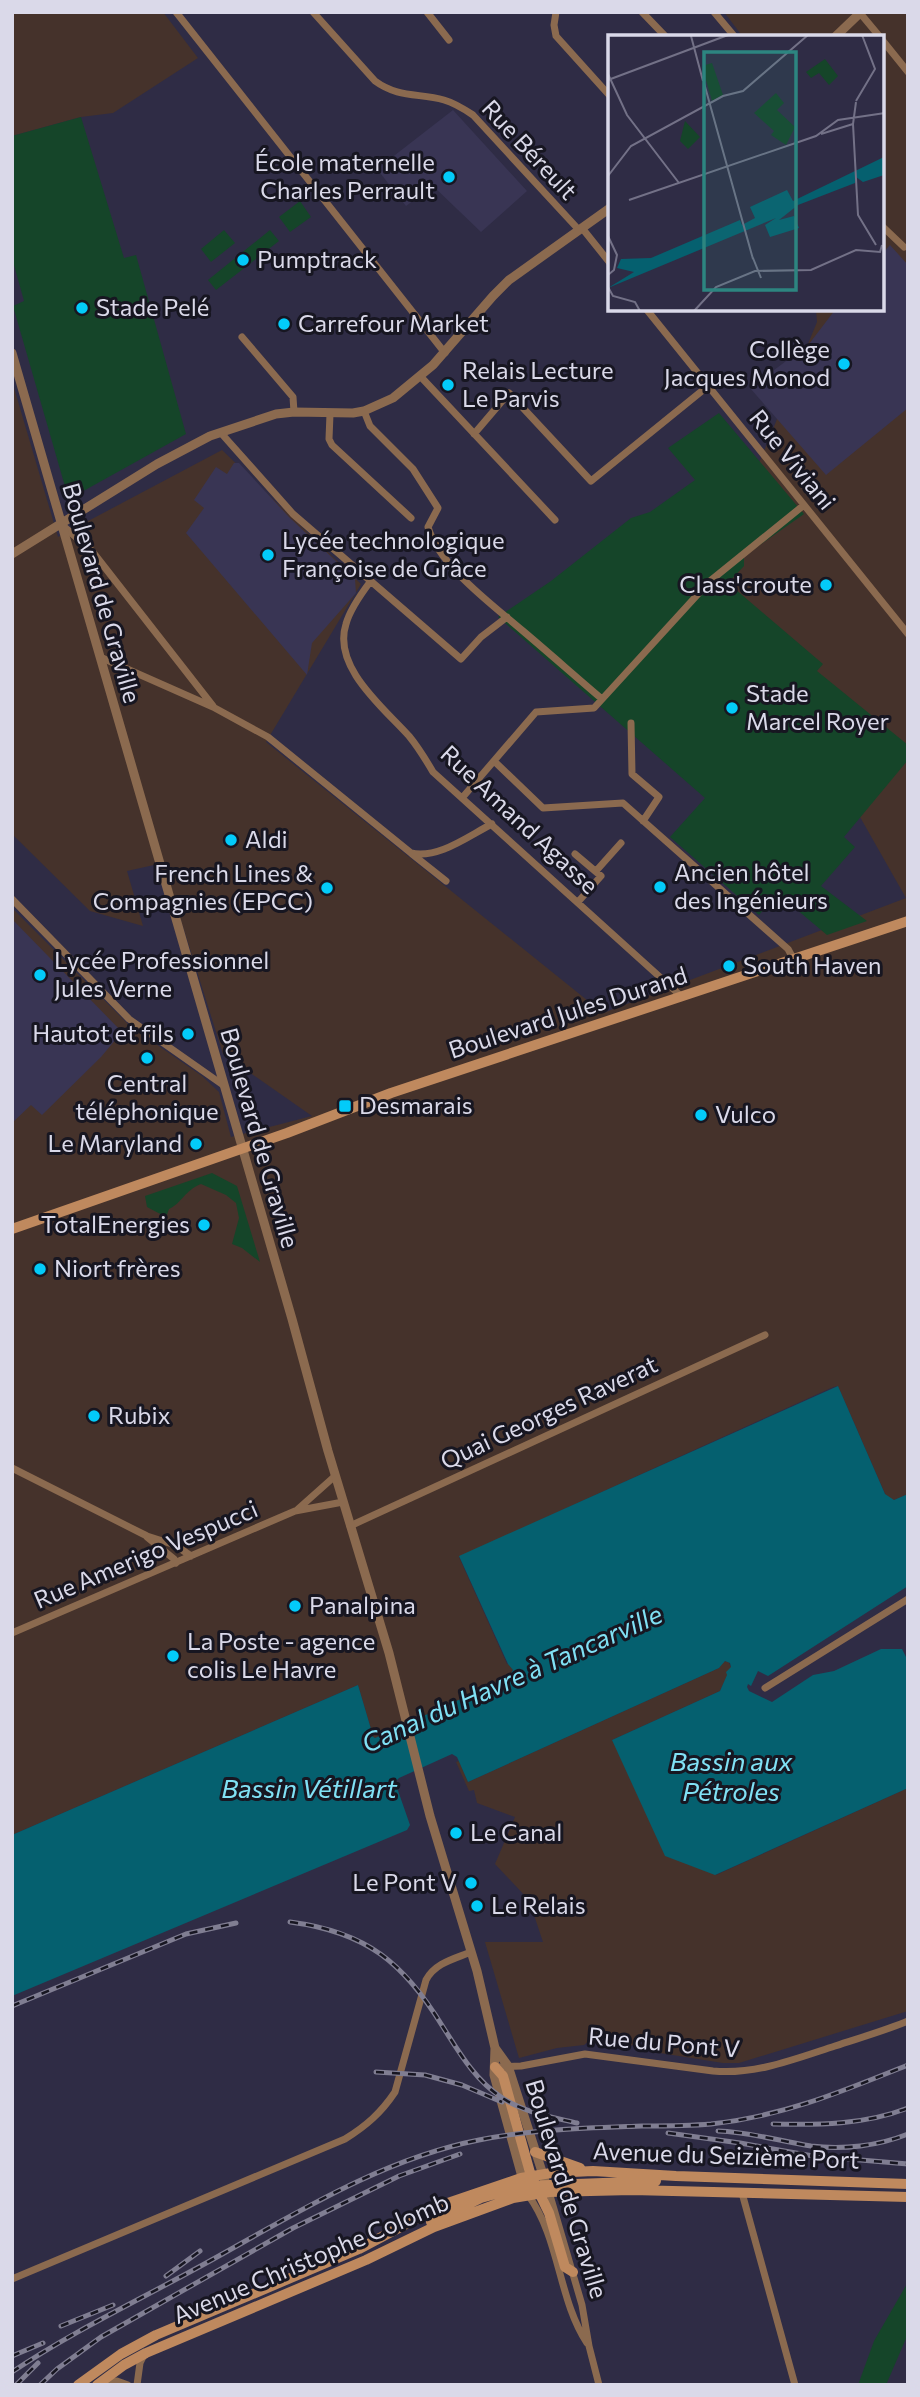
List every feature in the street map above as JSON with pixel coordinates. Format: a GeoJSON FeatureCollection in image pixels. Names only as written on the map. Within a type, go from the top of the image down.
{"type":"FeatureCollection","features":[{"type":"Feature","properties":{"kind":"main road","name":"Boulevard Jules Durand"},"geometry":{"type":"LineString","coordinates":[[12,1229],[391,1094],[908,921]]}},
{"type":"Feature","properties":{"kind":"main road"},"geometry":{"type":"LineString","coordinates":[[495,2067],[503,2076],[535,2185],[550,2213],[565,2267],[573,2272]]}},
{"type":"Feature","properties":{"kind":"main road"},"geometry":{"type":"LineString","coordinates":[[535,2152],[561,2163],[593,2171]]}},
{"type":"Feature","properties":{"kind":"main road","name":"Avenue du Seizième Port"},"geometry":{"type":"LineString","coordinates":[[535,2185],[593,2171],[908,2184]]}},
{"type":"Feature","properties":{"kind":"main road"},"geometry":{"type":"LineString","coordinates":[[78,2385],[121,2354],[156,2335],[359,2249],[442,2206],[535,2185],[640,2182],[676,2176]]}},
{"type":"Feature","properties":{"kind":"main road","name":"Avenue du Seizième Port"},"geometry":{"type":"LineString","coordinates":[[535,2185],[908,2197]]}},
{"type":"Feature","properties":{"kind":"main road","name":"Avenue Christophe Colomb"},"geometry":{"type":"LineString","coordinates":[[99,2383],[146,2353],[434,2227],[513,2198],[535,2185]]}},
{"type":"Feature","properties":{"kind":"street"},"geometry":{"type":"LineString","coordinates":[[176,12],[445,353]]}},
{"type":"Feature","properties":{"kind":"street","name":"Rue Béreult"},"geometry":{"type":"LineString","coordinates":[[313,12],[383,87],[409,96],[443,99],[473,115],[580,229]]}},
{"type":"Feature","properties":{"kind":"street"},"geometry":{"type":"LineString","coordinates":[[427,12],[449,40]]}},
{"type":"Feature","properties":{"kind":"street"},"geometry":{"type":"LineString","coordinates":[[556,12],[556,36],[608,94]]}},
{"type":"Feature","properties":{"kind":"street"},"geometry":{"type":"LineString","coordinates":[[642,12],[664,35]]}},
{"type":"Feature","properties":{"kind":"street"},"geometry":{"type":"LineString","coordinates":[[714,12],[733,35]]}},
{"type":"Feature","properties":{"kind":"street"},"geometry":{"type":"LineString","coordinates":[[837,35],[861,13],[878,35]]}},
{"type":"Feature","properties":{"kind":"street"},"geometry":{"type":"LineString","coordinates":[[885,43],[908,72]]}},
{"type":"Feature","properties":{"kind":"street"},"geometry":{"type":"LineString","coordinates":[[12,554],[192,444],[276,414],[364,411],[393,398],[421,377],[445,353],[509,280],[608,209]]}},
{"type":"Feature","properties":{"kind":"street"},"geometry":{"type":"LineString","coordinates":[[580,229],[608,261]]}},
{"type":"Feature","properties":{"kind":"street"},"geometry":{"type":"LineString","coordinates":[[885,229],[904,247]]}},
{"type":"Feature","properties":{"kind":"street","name":"Rue Viviani"},"geometry":{"type":"LineString","coordinates":[[649,312],[908,634]]}},
{"type":"Feature","properties":{"kind":"street"},"geometry":{"type":"LineString","coordinates":[[242,337],[293,397],[294,412]]}},
{"type":"Feature","properties":{"kind":"street","name":"Boulevard de Graville"},"geometry":{"type":"LineString","coordinates":[[12,354],[399,1690],[418,1774],[471,1952],[495,2048],[495,2067]]}},
{"type":"Feature","properties":{"kind":"street"},"geometry":{"type":"LineString","coordinates":[[421,377],[555,520]]}},
{"type":"Feature","properties":{"kind":"street"},"geometry":{"type":"LineString","coordinates":[[474,434],[509,393],[591,481],[708,386]]}},
{"type":"Feature","properties":{"kind":"street"},"geometry":{"type":"LineString","coordinates":[[364,411],[370,426],[413,469],[438,508],[428,527],[430,535],[446,559],[507,617],[602,699]]}},
{"type":"Feature","properties":{"kind":"street"},"geometry":{"type":"LineString","coordinates":[[330,414],[331,445],[411,518]]}},
{"type":"Feature","properties":{"kind":"street"},"geometry":{"type":"LineString","coordinates":[[221,433],[293,514],[461,659],[481,637],[507,617]]}},
{"type":"Feature","properties":{"kind":"street"},"geometry":{"type":"LineString","coordinates":[[462,798],[536,712],[594,708],[710,580],[804,505]]}},
{"type":"Feature","properties":{"kind":"street"},"geometry":{"type":"LineString","coordinates":[[62,525],[92,551],[213,707]]}},
{"type":"Feature","properties":{"kind":"street","name":"Rue Amand Agasse"},"geometry":{"type":"LineString","coordinates":[[370,582],[345,624],[344,639],[352,666],[367,692],[411,739],[433,772],[682,997]]}},
{"type":"Feature","properties":{"kind":"street"},"geometry":{"type":"LineString","coordinates":[[100,657],[213,707],[268,737],[446,881]]}},
{"type":"Feature","properties":{"kind":"street"},"geometry":{"type":"LineString","coordinates":[[631,723],[632,774],[659,797],[643,821]]}},
{"type":"Feature","properties":{"kind":"street"},"geometry":{"type":"LineString","coordinates":[[494,761],[543,808],[623,803],[788,949],[794,960]]}},
{"type":"Feature","properties":{"kind":"street"},"geometry":{"type":"LineString","coordinates":[[411,853],[428,854],[440,851],[492,824]]}},
{"type":"Feature","properties":{"kind":"street"},"geometry":{"type":"LineString","coordinates":[[596,871],[621,843]]}},
{"type":"Feature","properties":{"kind":"street"},"geometry":{"type":"LineString","coordinates":[[575,854],[601,876],[578,902]]}},
{"type":"Feature","properties":{"kind":"street"},"geometry":{"type":"LineString","coordinates":[[12,899],[129,1019],[223,1086]]}},
{"type":"Feature","properties":{"kind":"street","name":"Quai Georges Raverat"},"geometry":{"type":"LineString","coordinates":[[350,1526],[765,1335]]}},
{"type":"Feature","properties":{"kind":"street"},"geometry":{"type":"LineString","coordinates":[[12,1468],[147,1536],[175,1545],[191,1556]]}},
{"type":"Feature","properties":{"kind":"street","name":"Rue Amerigo Vespucci"},"geometry":{"type":"LineString","coordinates":[[295,1511],[335,1476]]}},
{"type":"Feature","properties":{"kind":"street","name":"Rue Amerigo Vespucci"},"geometry":{"type":"LineString","coordinates":[[12,1633],[295,1511],[344,1502]]}},
{"type":"Feature","properties":{"kind":"street"},"geometry":{"type":"LineString","coordinates":[[147,1536],[176,1563]]}},
{"type":"Feature","properties":{"kind":"street"},"geometry":{"type":"LineString","coordinates":[[765,1688],[908,1599]]}},
{"type":"Feature","properties":{"kind":"street"},"geometry":{"type":"LineString","coordinates":[[12,2279],[345,2139],[369,2124],[395,2092],[430,1971],[471,1952]]}},
{"type":"Feature","properties":{"kind":"street","name":"Rue du Pont V"},"geometry":{"type":"LineString","coordinates":[[495,2067],[585,2054],[713,2071],[752,2070],[908,2021]]}},
{"type":"Feature","properties":{"kind":"street","name":"Boulevard de Graville"},"geometry":{"type":"LineString","coordinates":[[495,2048],[508,2066],[535,2152],[535,2185],[540,2214],[570,2309],[589,2346]]}},
{"type":"Feature","properties":{"kind":"street"},"geometry":{"type":"LineString","coordinates":[[742,2193],[796,2385]]}},
{"type":"Feature","properties":{"kind":"street","name":"Boulevard de Graville"},"geometry":{"type":"LineString","coordinates":[[573,2272],[599,2385]]}},
{"type":"Feature","properties":{"kind":"street"},"geometry":{"type":"LineString","coordinates":[[138,2385],[140,2363],[146,2353]]}},
{"type":"Feature","properties":{"kind":"street"},"geometry":{"type":"LineString","coordinates":[[99,2383],[117,2381],[128,2385]]}},
{"type":"Feature","properties":{"kind":"shaded area"},"geometry":{"type":"Polygon","coordinates":[[[12,12],[163,12],[198,58],[113,113],[81,117],[12,136],[12,12]]]}},
{"type":"Feature","properties":{"kind":"shaded area"},"geometry":{"type":"Polygon","coordinates":[[[724,12],[908,12],[908,1494],[894,1500],[886,1496],[838,1386],[833,1387],[459,1557],[507,1664],[511,1664],[513,1670],[510,1677],[375,1738],[370,1735],[371,1729],[358,1685],[12,1835],[12,908],[130,1026],[202,1076],[219,1092],[231,1137],[312,1116],[223,1054],[163,863],[127,871],[143,926],[90,911],[12,834],[12,381],[58,537],[222,450],[361,584],[266,742],[603,1013],[906,898],[717,565],[817,322],[816,312],[885,312],[885,35],[741,35],[724,12]]]}},
{"type":"Feature","properties":{"kind":"shaded area","name":"École maternelle Charles Perrault"},"geometry":{"type":"Polygon","coordinates":[[[453,110],[527,191],[481,232],[433,186],[406,206],[377,169],[453,110]]]}},
{"type":"Feature","properties":{"kind":"shaded area","name":"Stade Pelé"},"geometry":{"type":"Polygon","coordinates":[[[81,117],[124,258],[136,255],[186,434],[78,494],[66,490],[13,306],[24,301],[12,258],[12,136],[81,117]]]}},
{"type":"Feature","properties":{"kind":"shaded area"},"geometry":{"type":"Polygon","coordinates":[[[300,201],[311,217],[290,232],[279,217],[300,201]]]}},
{"type":"Feature","properties":{"kind":"shaded area"},"geometry":{"type":"Polygon","coordinates":[[[224,230],[235,243],[211,262],[201,249],[224,230]]]}},
{"type":"Feature","properties":{"kind":"shaded area","name":"Pumptrack"},"geometry":{"type":"Polygon","coordinates":[[[270,230],[279,241],[216,290],[208,280],[270,230]]]}},
{"type":"Feature","properties":{"kind":"shaded area","name":"Collège Jacques Monod"},"geometry":{"type":"Polygon","coordinates":[[[890,245],[908,265],[908,408],[826,475],[750,388],[809,344],[833,312],[885,312],[885,251],[890,245]]]}},
{"type":"Feature","properties":{"kind":"shaded area","name":"Stade Marcel Royer"},"geometry":{"type":"Polygon","coordinates":[[[719,413],[804,514],[744,556],[744,566],[728,583],[823,664],[817,671],[908,745],[908,760],[844,837],[855,847],[821,886],[867,921],[827,935],[777,893],[759,915],[670,837],[705,798],[498,617],[551,581],[631,518],[650,512],[695,480],[668,448],[719,413]]]}},
{"type":"Feature","properties":{"kind":"shaded area","name":"Lycée technologique Françoise de Grâce"},"geometry":{"type":"Polygon","coordinates":[[[234,463],[239,463],[289,517],[355,579],[356,593],[312,643],[307,675],[186,533],[204,508],[194,500],[216,467],[227,474],[234,463]]]}},
{"type":"Feature","properties":{"kind":"shaded area","name":"Lycée Professionnel Jules Verne"},"geometry":{"type":"Polygon","coordinates":[[[12,919],[122,1032],[101,1057],[42,1115],[31,1105],[12,1123],[12,919]]]}},
{"type":"Feature","properties":{"kind":"shaded area"},"geometry":{"type":"Polygon","coordinates":[[[212,1173],[237,1186],[260,1262],[232,1244],[239,1218],[236,1203],[226,1195],[201,1184],[169,1209],[166,1217],[147,1207],[145,1196],[212,1173]]]}},
{"type":"Feature","properties":{"kind":"shaded area"},"geometry":{"type":"Polygon","coordinates":[[[728,1661],[731,1667],[720,1691],[612,1740],[716,1875],[908,1788],[908,2011],[739,2063],[660,2053],[652,2048],[653,2041],[641,2034],[633,2045],[628,2047],[619,2047],[612,2040],[612,2036],[596,2035],[584,2045],[557,2048],[519,2058],[485,1942],[543,1942],[529,1900],[495,1864],[515,1817],[477,1803],[474,1790],[469,1791],[456,1762],[459,1761],[468,1782],[719,1668],[723,1662],[728,1661]]]}},
{"type":"Feature","properties":{"kind":"shaded area"},"geometry":{"type":"Polygon","coordinates":[[[908,2282],[908,2334],[886,2385],[858,2385],[874,2341],[908,2282]]]}},
{"type":"Feature","properties":{"kind":"water"},"geometry":{"type":"Polygon","coordinates":[[[838,1386],[885,1494],[894,1500],[908,1494],[908,1586],[768,1676],[758,1671],[751,1686],[748,1684],[747,1687],[749,1691],[772,1702],[813,1675],[834,1671],[881,1649],[902,1649],[908,1661],[908,1788],[715,1875],[665,1856],[612,1740],[720,1691],[726,1672],[731,1667],[730,1663],[725,1661],[719,1668],[468,1782],[457,1757],[452,1754],[399,1778],[395,1782],[410,1825],[407,1830],[12,1996],[12,1835],[358,1685],[371,1729],[370,1735],[375,1738],[509,1677],[513,1670],[459,1556],[838,1386]]]}},
{"type":"Feature","properties":{"kind":"railway"},"geometry":{"type":"LineString","coordinates":[[290,1922],[341,1934],[381,1954],[413,1985],[468,2065],[492,2090],[509,2102],[528,2110],[577,2123]]}},
{"type":"Feature","properties":{"kind":"railway"},"geometry":{"type":"LineString","coordinates":[[12,2006],[186,1934],[236,1923]]}},
{"type":"Feature","properties":{"kind":"railway"},"geometry":{"type":"LineString","coordinates":[[12,2372],[80,2331],[299,2211],[369,2176],[441,2149],[520,2133],[581,2128],[702,2125],[738,2120],[812,2102],[908,2065]]}},
{"type":"Feature","properties":{"kind":"railway"},"geometry":{"type":"LineString","coordinates":[[376,2072],[425,2075],[462,2085],[502,2102]]}},
{"type":"Feature","properties":{"kind":"railway"},"geometry":{"type":"LineString","coordinates":[[773,2124],[858,2121],[908,2108]]}},
{"type":"Feature","properties":{"kind":"railway"},"geometry":{"type":"LineString","coordinates":[[718,2131],[835,2148],[873,2144],[908,2134]]}},
{"type":"Feature","properties":{"kind":"railway"},"geometry":{"type":"LineString","coordinates":[[668,2133],[813,2156],[908,2164]]}},
{"type":"Feature","properties":{"kind":"railway"},"geometry":{"type":"LineString","coordinates":[[40,2385],[101,2337],[293,2228],[399,2176],[460,2154]]}},
{"type":"Feature","properties":{"kind":"railway"},"geometry":{"type":"LineString","coordinates":[[166,2276],[200,2251]]}},
{"type":"Feature","properties":{"kind":"railway"},"geometry":{"type":"LineString","coordinates":[[61,2326],[113,2305]]}},
{"type":"Feature","properties":{"kind":"railway"},"geometry":{"type":"LineString","coordinates":[[12,2356],[43,2343]]}},
{"type":"Feature","properties":{"kind":"railway"},"geometry":{"type":"LineString","coordinates":[[16,2385],[38,2363]]}},
{"type":"Feature","properties":{"kind":"place","name":"École maternelle Charles Perrault"},"geometry":{"type":"Point","coordinates":[449,177]}},
{"type":"Feature","properties":{"kind":"place","name":"Pumptrack"},"geometry":{"type":"Point","coordinates":[243,260]}},
{"type":"Feature","properties":{"kind":"place","name":"Stade Pelé"},"geometry":{"type":"Point","coordinates":[82,308]}},
{"type":"Feature","properties":{"kind":"place","name":"Carrefour Market"},"geometry":{"type":"Point","coordinates":[284,324]}},
{"type":"Feature","properties":{"kind":"place","name":"Collège Jacques Monod"},"geometry":{"type":"Point","coordinates":[844,364]}},
{"type":"Feature","properties":{"kind":"place","name":"Relais Lecture Le Parvis"},"geometry":{"type":"Point","coordinates":[448,385]}},
{"type":"Feature","properties":{"kind":"place","name":"Lycée technologique Françoise de Grâce"},"geometry":{"type":"Point","coordinates":[268,555]}},
{"type":"Feature","properties":{"kind":"place","name":"Class'croute"},"geometry":{"type":"Point","coordinates":[826,585]}},
{"type":"Feature","properties":{"kind":"place","name":"Stade Marcel Royer"},"geometry":{"type":"Point","coordinates":[732,708]}},
{"type":"Feature","properties":{"kind":"place","name":"Aldi"},"geometry":{"type":"Point","coordinates":[231,840]}},
{"type":"Feature","properties":{"kind":"place","name":"Ancien hôtel des Ingénieurs"},"geometry":{"type":"Point","coordinates":[660,887]}},
{"type":"Feature","properties":{"kind":"place","name":"French Lines & Compagnies (EPCC)"},"geometry":{"type":"Point","coordinates":[327,888]}},
{"type":"Feature","properties":{"kind":"place","name":"South Haven"},"geometry":{"type":"Point","coordinates":[729,966]}},
{"type":"Feature","properties":{"kind":"place","name":"Lycée Professionnel Jules Verne"},"geometry":{"type":"Point","coordinates":[40,975]}},
{"type":"Feature","properties":{"kind":"place","name":"Hautot et fils"},"geometry":{"type":"Point","coordinates":[188,1034]}},
{"type":"Feature","properties":{"kind":"place","name":"Central téléphonique"},"geometry":{"type":"Point","coordinates":[147,1058]}},
{"type":"Feature","properties":{"kind":"place","name":"Desmarais"},"geometry":{"type":"Point","coordinates":[345,1106]}},
{"type":"Feature","properties":{"kind":"place","name":"Vulco"},"geometry":{"type":"Point","coordinates":[701,1115]}},
{"type":"Feature","properties":{"kind":"place","name":"Le Maryland"},"geometry":{"type":"Point","coordinates":[196,1144]}},
{"type":"Feature","properties":{"kind":"place","name":"TotalEnergies"},"geometry":{"type":"Point","coordinates":[204,1225]}},
{"type":"Feature","properties":{"kind":"place","name":"Niort frères"},"geometry":{"type":"Point","coordinates":[40,1269]}},
{"type":"Feature","properties":{"kind":"place","name":"Rubix"},"geometry":{"type":"Point","coordinates":[94,1416]}},
{"type":"Feature","properties":{"kind":"place","name":"Panalpina"},"geometry":{"type":"Point","coordinates":[295,1606]}},
{"type":"Feature","properties":{"kind":"place","name":"La Poste - agence colis Le Havre"},"geometry":{"type":"Point","coordinates":[173,1656]}},
{"type":"Feature","properties":{"kind":"place","name":"Le Canal"},"geometry":{"type":"Point","coordinates":[456,1833]}},
{"type":"Feature","properties":{"kind":"place","name":"Le Pont V"},"geometry":{"type":"Point","coordinates":[471,1883]}},
{"type":"Feature","properties":{"kind":"place","name":"Le Relais"},"geometry":{"type":"Point","coordinates":[477,1906]}},
{"type":"Feature","properties":{"kind":"water label","name":"Canal du Havre à Tancarville"},"geometry":{"type":"Point","coordinates":[512,1679]}},
{"type":"Feature","properties":{"kind":"water label","name":"Bassin aux Pétroles"},"geometry":{"type":"Point","coordinates":[731,1777]}},
{"type":"Feature","properties":{"kind":"water label","name":"Bassin Vétillart"},"geometry":{"type":"Point","coordinates":[309,1789]}}]}
